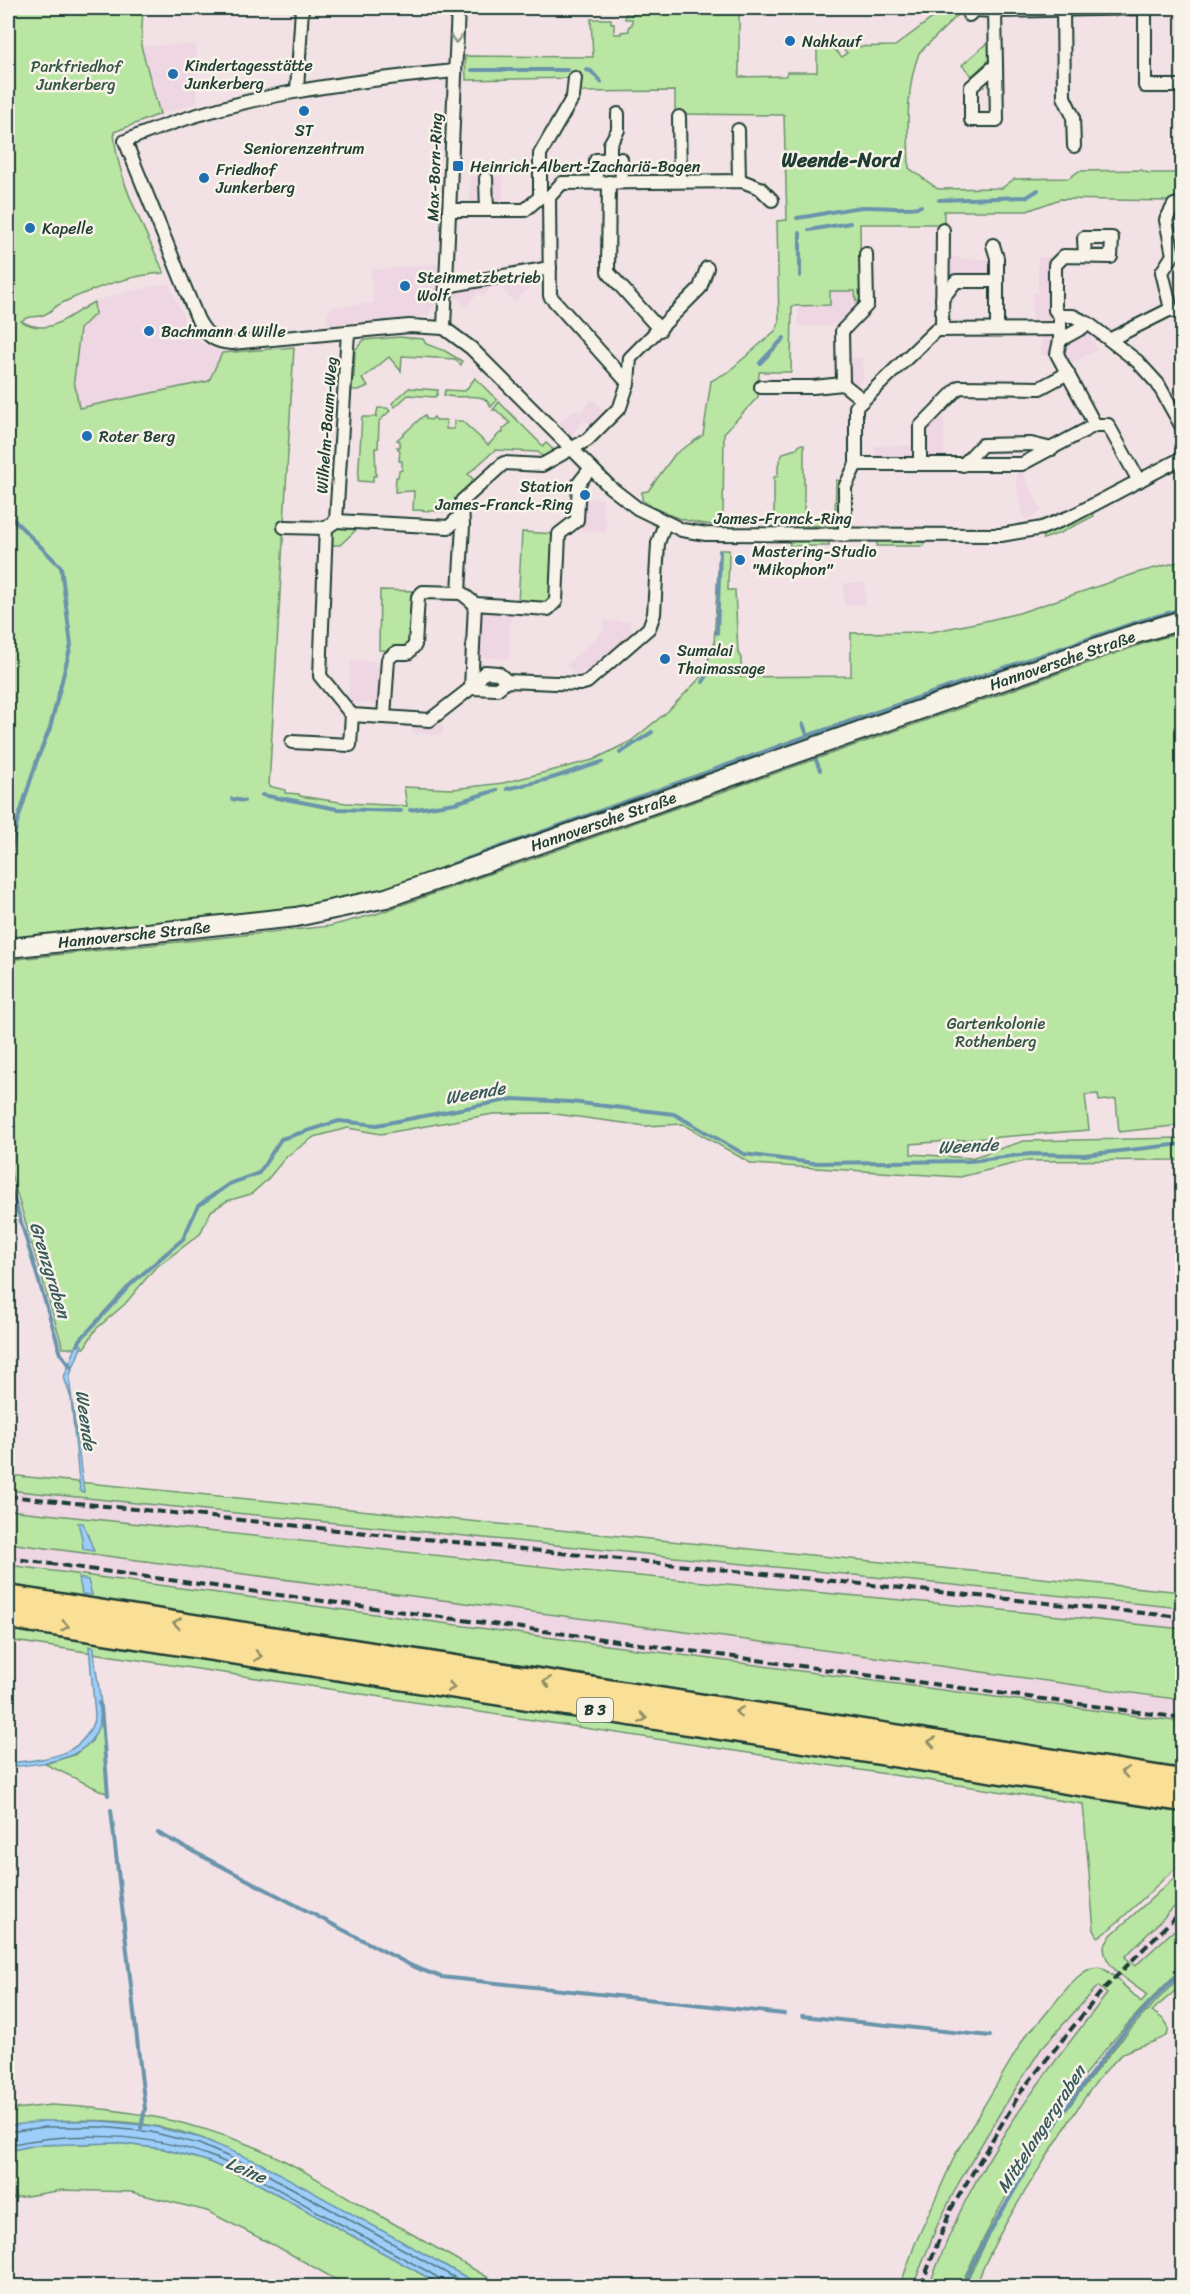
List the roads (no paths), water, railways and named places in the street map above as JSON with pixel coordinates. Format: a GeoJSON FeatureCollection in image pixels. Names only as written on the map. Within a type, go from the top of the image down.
{"type":"FeatureCollection","features":[{"type":"Feature","properties":{"kind":"highway","name":"B 3"},"geometry":{"type":"LineString","coordinates":[[8,1597],[1182,1781]]}},
{"type":"Feature","properties":{"kind":"highway","name":"B 3"},"geometry":{"type":"LineString","coordinates":[[8,1617],[1182,1800]]}},
{"type":"Feature","properties":{"kind":"street"},"geometry":{"type":"LineString","coordinates":[[297,90],[302,8]]}},
{"type":"Feature","properties":{"kind":"street","name":"Max-Born-Ring"},"geometry":{"type":"LineString","coordinates":[[444,328],[458,8]]}},
{"type":"Feature","properties":{"kind":"street"},"geometry":{"type":"LineString","coordinates":[[1063,8],[1064,98],[1073,116],[1074,146]]}},
{"type":"Feature","properties":{"kind":"street"},"geometry":{"type":"LineString","coordinates":[[969,15],[974,10],[1145,8],[1145,86],[1182,86]]}},
{"type":"Feature","properties":{"kind":"street"},"geometry":{"type":"LineString","coordinates":[[995,11],[996,65]]}},
{"type":"Feature","properties":{"kind":"street"},"geometry":{"type":"LineString","coordinates":[[444,328],[409,326],[232,343],[218,341],[206,334],[198,320],[125,141],[225,107],[297,90],[356,80],[455,71]]}},
{"type":"Feature","properties":{"kind":"street"},"geometry":{"type":"LineString","coordinates":[[575,78],[573,97],[540,154],[550,268],[550,296],[628,383]]}},
{"type":"Feature","properties":{"kind":"street"},"geometry":{"type":"LineString","coordinates":[[610,159],[610,144],[618,130],[618,114]]}},
{"type":"Feature","properties":{"kind":"street"},"geometry":{"type":"LineString","coordinates":[[680,117],[680,182]]}},
{"type":"Feature","properties":{"kind":"street"},"geometry":{"type":"LineString","coordinates":[[738,130],[739,181]]}},
{"type":"Feature","properties":{"kind":"street"},"geometry":{"type":"LineString","coordinates":[[622,182],[621,159],[596,160],[602,182],[608,272],[660,330]]}},
{"type":"Feature","properties":{"kind":"street"},"geometry":{"type":"LineString","coordinates":[[486,178],[487,210]]}},
{"type":"Feature","properties":{"kind":"street"},"geometry":{"type":"LineString","coordinates":[[449,210],[525,210],[562,183],[739,181],[760,188],[772,200]]}},
{"type":"Feature","properties":{"kind":"street"},"geometry":{"type":"LineString","coordinates":[[1182,203],[1174,205],[1166,220],[1173,255],[1162,272],[1171,309],[1182,315]]}},
{"type":"Feature","properties":{"kind":"street"},"geometry":{"type":"LineString","coordinates":[[942,330],[943,230]]}},
{"type":"Feature","properties":{"kind":"street"},"geometry":{"type":"LineString","coordinates":[[993,245],[997,258],[997,329]]}},
{"type":"Feature","properties":{"kind":"street"},"geometry":{"type":"LineString","coordinates":[[843,384],[843,331],[867,305],[866,254]]}},
{"type":"Feature","properties":{"kind":"street"},"geometry":{"type":"LineString","coordinates":[[1045,385],[1056,371],[1060,328],[1055,310],[1055,265],[1064,256],[1084,256]]}},
{"type":"Feature","properties":{"kind":"street"},"geometry":{"type":"LineString","coordinates":[[446,286],[550,268]]}},
{"type":"Feature","properties":{"kind":"street"},"geometry":{"type":"LineString","coordinates":[[591,468],[579,483],[578,520],[560,534],[556,601],[548,609],[475,604],[459,591],[463,526],[462,501],[504,464],[542,465],[587,440],[620,407],[628,383],[630,358],[700,288],[707,268]]}},
{"type":"Feature","properties":{"kind":"street"},"geometry":{"type":"LineString","coordinates":[[535,271],[550,287]]}},
{"type":"Feature","properties":{"kind":"street"},"geometry":{"type":"LineString","coordinates":[[942,299],[956,281],[997,280]]}},
{"type":"Feature","properties":{"kind":"street"},"geometry":{"type":"LineString","coordinates":[[1111,339],[1171,309]]}},
{"type":"Feature","properties":{"kind":"street"},"geometry":{"type":"LineString","coordinates":[[1060,328],[1072,316],[1111,339],[1137,361],[1158,384],[1182,426]]}},
{"type":"Feature","properties":{"kind":"street"},"geometry":{"type":"LineString","coordinates":[[845,535],[845,487],[856,464],[856,407],[936,330],[1060,328],[1089,324]]}},
{"type":"Feature","properties":{"kind":"street","name":"James-Franck-Ring"},"geometry":{"type":"LineString","coordinates":[[444,328],[471,348],[610,487],[637,508],[682,530],[706,534],[1001,535],[1042,528],[1072,516],[1182,458]]}},
{"type":"Feature","properties":{"kind":"street","name":"Wilhelm-Baum-Weg"},"geometry":{"type":"LineString","coordinates":[[348,332],[320,676],[352,716]]}},
{"type":"Feature","properties":{"kind":"street"},"geometry":{"type":"LineString","coordinates":[[1057,354],[1095,425]]}},
{"type":"Feature","properties":{"kind":"street"},"geometry":{"type":"LineString","coordinates":[[920,463],[920,427],[959,387],[1040,388],[1068,373]]}},
{"type":"Feature","properties":{"kind":"street"},"geometry":{"type":"LineString","coordinates":[[761,387],[813,387],[843,384],[863,400]]}},
{"type":"Feature","properties":{"kind":"street"},"geometry":{"type":"LineString","coordinates":[[856,464],[1022,464],[1095,425],[1108,425],[1139,481]]}},
{"type":"Feature","properties":{"kind":"street"},"geometry":{"type":"LineString","coordinates":[[963,465],[982,445],[1031,444],[1052,449]]}},
{"type":"Feature","properties":{"kind":"street"},"geometry":{"type":"LineString","coordinates":[[284,527],[331,525],[448,527],[462,514]]}},
{"type":"Feature","properties":{"kind":"street"},"geometry":{"type":"LineString","coordinates":[[292,742],[350,745],[352,716],[430,720],[471,688],[497,689],[507,681],[580,684],[587,682],[649,628],[654,614],[658,543],[665,523]]}},
{"type":"Feature","properties":{"kind":"street"},"geometry":{"type":"LineString","coordinates":[[384,717],[388,659],[395,653],[408,653],[415,645],[418,597],[423,592],[461,593]]}},
{"type":"Feature","properties":{"kind":"street"},"geometry":{"type":"LineString","coordinates":[[471,688],[475,604]]}},
{"type":"Feature","properties":{"kind":"street","name":"Hannoversche Straße"},"geometry":{"type":"LineString","coordinates":[[8,948],[296,917],[386,898],[1106,644],[1182,620]]}},
{"type":"Feature","properties":{"kind":"water"},"geometry":{"type":"Polygon","coordinates":[[[78,1342],[82,1345],[70,1375],[70,1386],[84,1492],[80,1491],[71,1398],[64,1377],[78,1342]]]}},
{"type":"Feature","properties":{"kind":"water"},"geometry":{"type":"Polygon","coordinates":[[[78,1523],[83,1523],[94,1551],[83,1549],[78,1523]]]}},
{"type":"Feature","properties":{"kind":"water"},"geometry":{"type":"Polygon","coordinates":[[[79,1578],[88,1580],[92,1595],[82,1594],[79,1578]]]}},
{"type":"Feature","properties":{"kind":"water"},"geometry":{"type":"Polygon","coordinates":[[[89,1646],[94,1647],[101,1707],[99,1725],[92,1739],[70,1756],[39,1764],[8,1767],[8,1763],[61,1754],[82,1741],[90,1730],[95,1716],[89,1646]]]}},
{"type":"Feature","properties":{"kind":"water","name":"Leine"},"geometry":{"type":"Polygon","coordinates":[[[44,2121],[101,2121],[152,2126],[201,2138],[262,2164],[482,2286],[443,2286],[255,2182],[207,2161],[164,2149],[116,2143],[36,2145],[8,2151],[8,2126],[44,2121]]]}},
{"type":"Feature","properties":{"kind":"waterway"},"geometry":{"type":"LineString","coordinates":[[472,70],[567,70]]}},
{"type":"Feature","properties":{"kind":"waterway"},"geometry":{"type":"LineString","coordinates":[[586,70],[591,71],[601,82]]}},
{"type":"Feature","properties":{"kind":"waterway"},"geometry":{"type":"LineString","coordinates":[[939,200],[1027,197],[1038,190]]}},
{"type":"Feature","properties":{"kind":"waterway"},"geometry":{"type":"LineString","coordinates":[[797,218],[864,207],[921,206]]}},
{"type":"Feature","properties":{"kind":"waterway"},"geometry":{"type":"LineString","coordinates":[[809,230],[850,223]]}},
{"type":"Feature","properties":{"kind":"waterway"},"geometry":{"type":"LineString","coordinates":[[800,233],[800,276]]}},
{"type":"Feature","properties":{"kind":"waterway"},"geometry":{"type":"LineString","coordinates":[[760,363],[784,338]]}},
{"type":"Feature","properties":{"kind":"waterway","name":"Grenzgraben"},"geometry":{"type":"LineString","coordinates":[[8,514],[61,567],[71,645],[50,728],[17,823],[8,866]]}},
{"type":"Feature","properties":{"kind":"waterway"},"geometry":{"type":"LineString","coordinates":[[717,633],[720,552]]}},
{"type":"Feature","properties":{"kind":"waterway"},"geometry":{"type":"LineString","coordinates":[[453,864],[807,736],[1140,621],[1182,609]]}},
{"type":"Feature","properties":{"kind":"waterway"},"geometry":{"type":"LineString","coordinates":[[703,682],[712,667]]}},
{"type":"Feature","properties":{"kind":"waterway"},"geometry":{"type":"LineString","coordinates":[[803,724],[808,737]]}},
{"type":"Feature","properties":{"kind":"waterway"},"geometry":{"type":"LineString","coordinates":[[620,753],[652,732]]}},
{"type":"Feature","properties":{"kind":"waterway"},"geometry":{"type":"LineString","coordinates":[[816,760],[820,770]]}},
{"type":"Feature","properties":{"kind":"waterway"},"geometry":{"type":"LineString","coordinates":[[507,789],[549,779],[602,762]]}},
{"type":"Feature","properties":{"kind":"waterway"},"geometry":{"type":"LineString","coordinates":[[410,810],[455,803],[497,790]]}},
{"type":"Feature","properties":{"kind":"waterway"},"geometry":{"type":"LineString","coordinates":[[262,795],[283,799]]}},
{"type":"Feature","properties":{"kind":"waterway"},"geometry":{"type":"LineString","coordinates":[[232,799],[244,801]]}},
{"type":"Feature","properties":{"kind":"waterway"},"geometry":{"type":"LineString","coordinates":[[286,799],[337,809],[401,811]]}},
{"type":"Feature","properties":{"kind":"waterway","name":"Weende"},"geometry":{"type":"LineString","coordinates":[[78,1345],[132,1283],[183,1239],[198,1206],[229,1184],[259,1173],[281,1139],[339,1121],[377,1125],[513,1099],[571,1102],[674,1114],[744,1154],[813,1163],[970,1161],[1030,1154],[1084,1155],[1182,1144]]}},
{"type":"Feature","properties":{"kind":"waterway","name":"Grenzgraben"},"geometry":{"type":"LineString","coordinates":[[8,1179],[61,1354],[71,1367]]}},
{"type":"Feature","properties":{"kind":"waterway"},"geometry":{"type":"LineString","coordinates":[[99,1703],[108,1795]]}},
{"type":"Feature","properties":{"kind":"waterway"},"geometry":{"type":"LineString","coordinates":[[111,1810],[145,2109],[141,2128]]}},
{"type":"Feature","properties":{"kind":"waterway"},"geometry":{"type":"LineString","coordinates":[[158,1833],[414,1967],[441,1977],[784,2014]]}},
{"type":"Feature","properties":{"kind":"waterway","name":"Mittelangergraben"},"geometry":{"type":"LineString","coordinates":[[964,2286],[990,2232],[1066,2109],[1132,2023],[1182,1971]]}},
{"type":"Feature","properties":{"kind":"waterway"},"geometry":{"type":"LineString","coordinates":[[802,2016],[990,2036]]}},
{"type":"Feature","properties":{"kind":"railway"},"geometry":{"type":"LineString","coordinates":[[8,1496],[1182,1617]]}},
{"type":"Feature","properties":{"kind":"railway"},"geometry":{"type":"LineString","coordinates":[[8,1558],[1182,1718]]}},
{"type":"Feature","properties":{"kind":"railway"},"geometry":{"type":"LineString","coordinates":[[921,2286],[951,2209],[1022,2090],[1101,1992],[1170,1922],[1182,1913]]}},
{"type":"Feature","properties":{"kind":"place","name":"Nahkauf"},"geometry":{"type":"Point","coordinates":[790,41]}},
{"type":"Feature","properties":{"kind":"place","name":"Kindertagesstätte Junkerberg"},"geometry":{"type":"Point","coordinates":[173,74]}},
{"type":"Feature","properties":{"kind":"place","name":"ST Seniorenzentrum"},"geometry":{"type":"Point","coordinates":[304,111]}},
{"type":"Feature","properties":{"kind":"place","name":"Heinrich-Albert-Zachariä-Bogen"},"geometry":{"type":"Point","coordinates":[458,166]}},
{"type":"Feature","properties":{"kind":"place","name":"Friedhof Junkerberg"},"geometry":{"type":"Point","coordinates":[204,178]}},
{"type":"Feature","properties":{"kind":"place","name":"Kapelle"},"geometry":{"type":"Point","coordinates":[30,228]}},
{"type":"Feature","properties":{"kind":"place","name":"Steinmetzbetrieb Wolf"},"geometry":{"type":"Point","coordinates":[405,286]}},
{"type":"Feature","properties":{"kind":"place","name":"Bachmann & Wille"},"geometry":{"type":"Point","coordinates":[149,331]}},
{"type":"Feature","properties":{"kind":"place","name":"Roter Berg"},"geometry":{"type":"Point","coordinates":[87,436]}},
{"type":"Feature","properties":{"kind":"place","name":"Station James-Franck-Ring"},"geometry":{"type":"Point","coordinates":[585,495]}},
{"type":"Feature","properties":{"kind":"place","name":"Mastering-Studio \"Mikophon\""},"geometry":{"type":"Point","coordinates":[740,560]}},
{"type":"Feature","properties":{"kind":"place","name":"Sumalai Thaimassage"},"geometry":{"type":"Point","coordinates":[665,659]}},
{"type":"Feature","properties":{"kind":"district","name":"Weende-Nord"},"geometry":{"type":"Point","coordinates":[841,160]}},
{"type":"Feature","properties":{"kind":"park label","name":"Parkfriedhof Junkerberg"},"geometry":{"type":"Point","coordinates":[76,75]}},
{"type":"Feature","properties":{"kind":"park label","name":"Gartenkolonie Rothenberg"},"geometry":{"type":"Point","coordinates":[996,1032]}}]}
